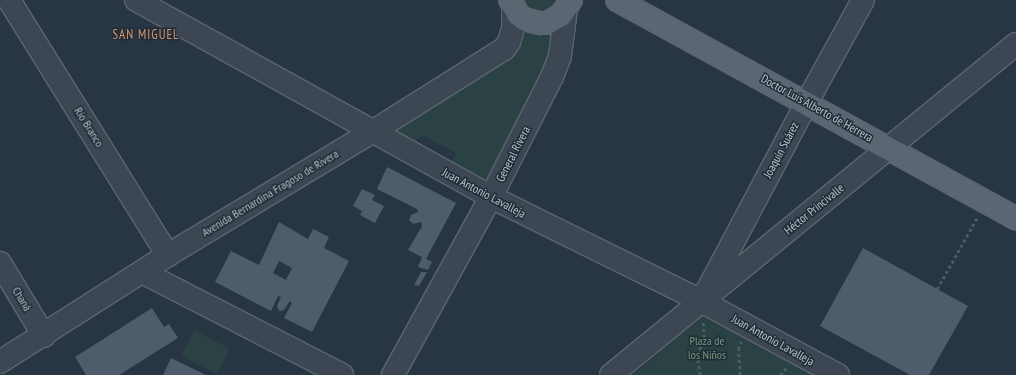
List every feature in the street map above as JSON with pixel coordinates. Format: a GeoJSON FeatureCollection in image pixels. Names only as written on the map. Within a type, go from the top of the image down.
{"type":"FeatureCollection","features":[{"type":"Feature","properties":{"kind":"main road","name":"Doctor Luis Alberto de Herrera"},"geometry":{"type":"LineString","coordinates":[[617,0],[807,102],[1016,218]]}},
{"type":"Feature","properties":{"kind":"main road"},"geometry":{"type":"LineString","coordinates":[[511,4],[524,19],[539,23],[554,20],[570,3]]}},
{"type":"Feature","properties":{"kind":"street","name":"Río Branco"},"geometry":{"type":"LineString","coordinates":[[9,0],[168,255]]}},
{"type":"Feature","properties":{"kind":"street","name":"Juan Antonio Lavalleja"},"geometry":{"type":"LineString","coordinates":[[136,0],[491,197],[701,301],[838,375]]}},
{"type":"Feature","properties":{"kind":"street","name":"Joaquín Suárez"},"geometry":{"type":"LineString","coordinates":[[701,301],[807,102],[864,0]]}},
{"type":"Feature","properties":{"kind":"street","name":"General Rivera"},"geometry":{"type":"LineString","coordinates":[[393,375],[491,197],[552,77],[560,56],[570,3]]}},
{"type":"Feature","properties":{"kind":"street","name":"Avenida Bernardina Fragoso de Rivera"},"geometry":{"type":"LineString","coordinates":[[0,362],[44,336],[168,255],[372,132],[504,49],[509,42],[513,28],[511,4]]}},
{"type":"Feature","properties":{"kind":"street","name":"Héctor Princivalle"},"geometry":{"type":"LineString","coordinates":[[611,375],[1016,44]]}},
{"type":"Feature","properties":{"kind":"street","name":"Chaná"},"geometry":{"type":"LineString","coordinates":[[0,264],[44,336]]}},
{"type":"Feature","properties":{"kind":"street"},"geometry":{"type":"LineString","coordinates":[[142,272],[342,375]]}},
{"type":"Feature","properties":{"kind":"path"},"geometry":{"type":"LineString","coordinates":[[937,289],[979,216]]}},
{"type":"Feature","properties":{"kind":"path"},"geometry":{"type":"LineString","coordinates":[[700,375],[697,355],[704,338],[701,301]]}},
{"type":"Feature","properties":{"kind":"path"},"geometry":{"type":"LineString","coordinates":[[740,375],[738,349],[749,327]]}},
{"type":"Feature","properties":{"kind":"green space"},"geometry":{"type":"Polygon","coordinates":[[[522,0],[559,0],[548,10],[541,12],[533,10],[522,0]]]}},
{"type":"Feature","properties":{"kind":"green space"},"geometry":{"type":"Polygon","coordinates":[[[524,30],[534,33],[555,31],[557,34],[546,64],[489,177],[481,180],[451,163],[456,153],[424,136],[413,142],[398,134],[398,126],[524,30]]]}},
{"type":"Feature","properties":{"kind":"green space","name":"Plaza de los Niños"},"geometry":{"type":"Polygon","coordinates":[[[701,316],[823,375],[633,375],[701,316]]]}},
{"type":"Feature","properties":{"kind":"green space"},"geometry":{"type":"Polygon","coordinates":[[[194,330],[230,349],[217,374],[181,356],[194,330]]]}},
{"type":"Feature","properties":{"kind":"building"},"geometry":{"type":"Polygon","coordinates":[[[387,167],[456,203],[426,259],[432,262],[428,270],[418,267],[422,257],[408,250],[422,226],[421,222],[413,224],[409,220],[411,215],[418,212],[417,209],[377,189],[387,167]]]}},
{"type":"Feature","properties":{"kind":"building"},"geometry":{"type":"Polygon","coordinates":[[[362,189],[375,195],[372,200],[384,206],[375,223],[360,215],[362,211],[353,206],[362,189]]]}},
{"type":"Feature","properties":{"kind":"building"},"geometry":{"type":"Polygon","coordinates":[[[279,222],[308,239],[313,229],[329,237],[324,248],[349,261],[312,332],[284,318],[292,303],[290,301],[284,310],[279,311],[277,306],[281,297],[278,296],[271,311],[215,282],[231,251],[259,265],[279,222]],[[279,261],[273,273],[286,280],[292,268],[279,261]]]}},
{"type":"Feature","properties":{"kind":"building"},"geometry":{"type":"Polygon","coordinates":[[[863,248],[968,306],[929,375],[910,375],[820,326],[863,248]]]}},
{"type":"Feature","properties":{"kind":"building"},"geometry":{"type":"Polygon","coordinates":[[[421,272],[427,272],[419,286],[414,285],[421,272]]]}},
{"type":"Feature","properties":{"kind":"building"},"geometry":{"type":"Polygon","coordinates":[[[152,308],[164,327],[169,324],[178,338],[119,375],[86,375],[75,357],[152,308]]]}},
{"type":"Feature","properties":{"kind":"building"},"geometry":{"type":"Polygon","coordinates":[[[171,358],[206,375],[163,375],[171,358]]]}},
{"type":"Feature","properties":{"kind":"district","name":"SAN MIGUEL"},"geometry":{"type":"Point","coordinates":[146,35]}}]}
